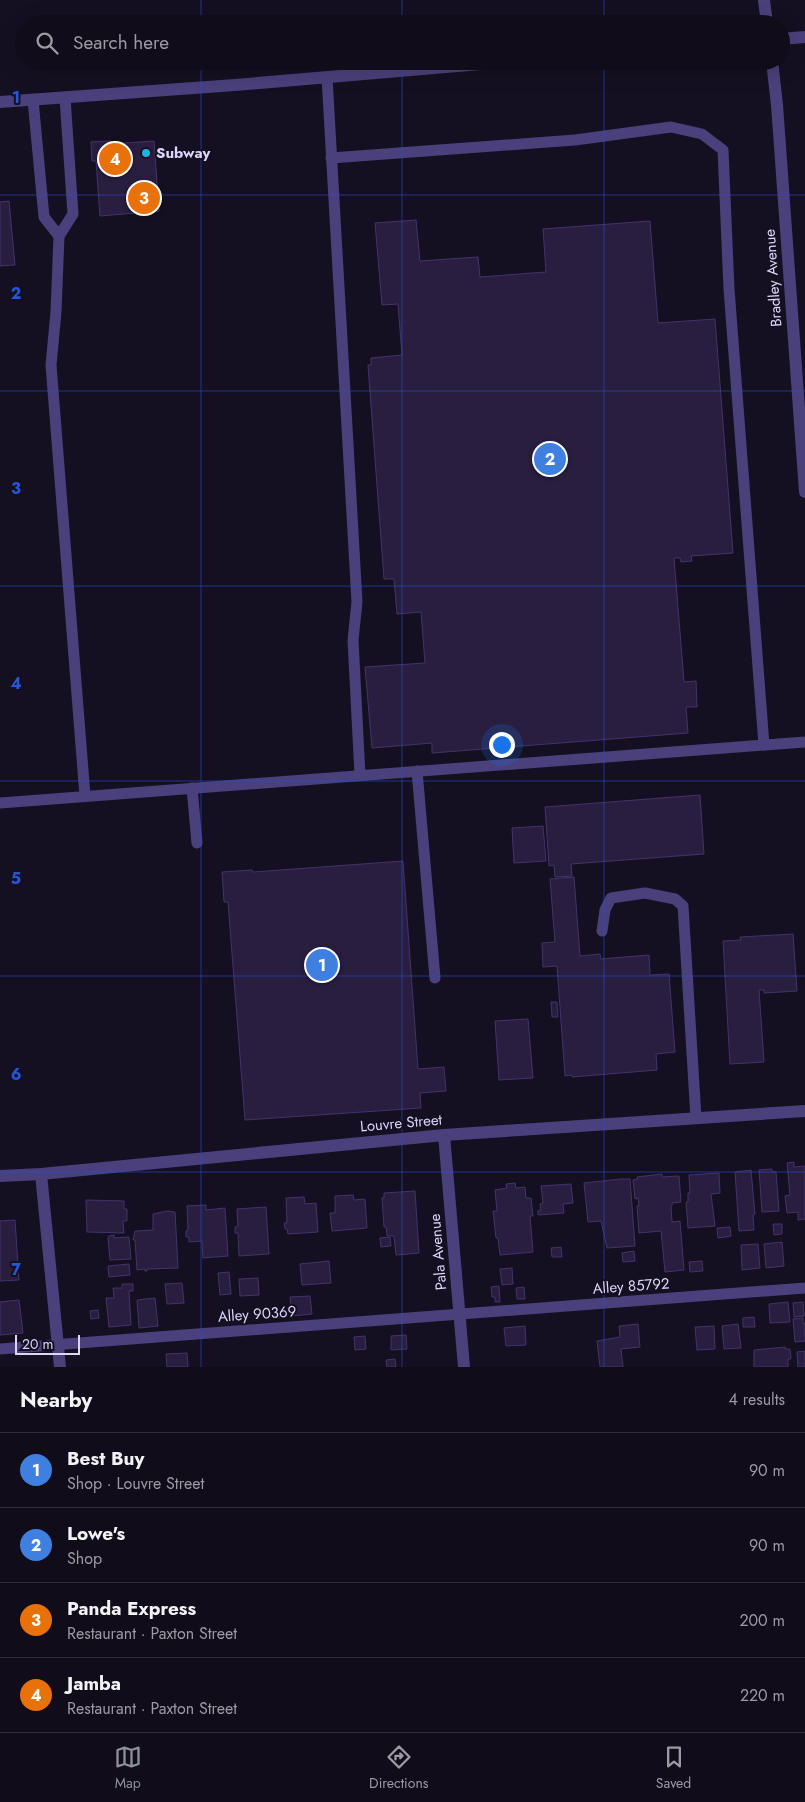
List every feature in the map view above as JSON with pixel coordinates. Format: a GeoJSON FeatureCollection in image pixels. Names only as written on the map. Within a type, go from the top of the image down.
{"type":"FeatureCollection","features":[{"type":"Feature","properties":{"kind":"street"},"geometry":{"type":"LineString","coordinates":[[764,0],[766,15]]}},
{"type":"Feature","properties":{"kind":"street"},"geometry":{"type":"LineString","coordinates":[[790,38],[805,37]]}},
{"type":"Feature","properties":{"kind":"street"},"geometry":{"type":"LineString","coordinates":[[0,102],[409,70]]}},
{"type":"Feature","properties":{"kind":"street","name":"Bradley Avenue"},"geometry":{"type":"LineString","coordinates":[[773,70],[805,492]]}},
{"type":"Feature","properties":{"kind":"street","name":"Louvre Street"},"geometry":{"type":"LineString","coordinates":[[0,1176],[41,1174],[444,1135],[805,1111]]}},
{"type":"Feature","properties":{"kind":"street","name":"Pala Avenue"},"geometry":{"type":"LineString","coordinates":[[444,1135],[464,1367]]}},
{"type":"Feature","properties":{"kind":"street"},"geometry":{"type":"LineString","coordinates":[[41,1174],[60,1367]]}},
{"type":"Feature","properties":{"kind":"lane"},"geometry":{"type":"LineString","coordinates":[[327,77],[357,602],[353,640],[360,775]]}},
{"type":"Feature","properties":{"kind":"lane"},"geometry":{"type":"LineString","coordinates":[[65,98],[74,214],[59,236],[51,365],[85,796]]}},
{"type":"Feature","properties":{"kind":"lane"},"geometry":{"type":"LineString","coordinates":[[33,100],[44,218],[59,236]]}},
{"type":"Feature","properties":{"kind":"lane"},"geometry":{"type":"LineString","coordinates":[[331,158],[575,140],[671,126],[702,134],[723,150],[729,289],[764,745]]}},
{"type":"Feature","properties":{"kind":"lane"},"geometry":{"type":"LineString","coordinates":[[0,803],[805,742]]}},
{"type":"Feature","properties":{"kind":"lane"},"geometry":{"type":"LineString","coordinates":[[417,771],[435,978]]}},
{"type":"Feature","properties":{"kind":"lane"},"geometry":{"type":"LineString","coordinates":[[192,788],[197,843]]}},
{"type":"Feature","properties":{"kind":"lane"},"geometry":{"type":"LineString","coordinates":[[602,931],[605,910],[611,898],[645,893],[675,898],[683,906],[696,1118]]}},
{"type":"Feature","properties":{"kind":"lane","name":"Alley 85792"},"geometry":{"type":"LineString","coordinates":[[459,1314],[805,1288]]}},
{"type":"Feature","properties":{"kind":"lane","name":"Alley 90369"},"geometry":{"type":"LineString","coordinates":[[0,1348],[459,1314]]}},
{"type":"Feature","properties":{"kind":"building"},"geometry":{"type":"Polygon","coordinates":[[[110,141],[110,144],[154,141],[159,211],[100,216],[96,161],[92,161],[91,142],[110,141]]]}},
{"type":"Feature","properties":{"kind":"building"},"geometry":{"type":"Polygon","coordinates":[[[9,201],[15,265],[0,266],[0,202],[9,201]]]}},
{"type":"Feature","properties":{"kind":"building"},"geometry":{"type":"Polygon","coordinates":[[[416,220],[420,261],[478,257],[480,277],[546,272],[543,229],[650,221],[658,323],[715,319],[733,553],[691,556],[692,561],[681,562],[680,558],[674,558],[684,682],[696,681],[697,707],[686,707],[688,733],[432,753],[432,743],[372,748],[365,667],[425,663],[421,612],[397,614],[394,579],[384,579],[368,365],[371,365],[371,358],[402,355],[398,304],[382,305],[375,223],[416,220]]]}},
{"type":"Feature","properties":{"kind":"building"},"geometry":{"type":"Polygon","coordinates":[[[700,795],[704,854],[571,864],[572,876],[555,877],[554,865],[549,866],[545,807],[700,795]]]}},
{"type":"Feature","properties":{"kind":"building"},"geometry":{"type":"Polygon","coordinates":[[[543,826],[546,861],[514,863],[512,828],[543,826]]]}},
{"type":"Feature","properties":{"kind":"building"},"geometry":{"type":"Polygon","coordinates":[[[403,861],[418,1069],[444,1067],[446,1091],[420,1093],[421,1108],[245,1120],[228,902],[224,902],[222,872],[252,870],[253,872],[403,861]]]}},
{"type":"Feature","properties":{"kind":"building"},"geometry":{"type":"Polygon","coordinates":[[[574,877],[580,956],[600,954],[601,959],[649,955],[650,975],[669,974],[675,1052],[656,1054],[657,1070],[565,1076],[557,966],[543,967],[542,943],[555,942],[550,879],[574,877]]]}},
{"type":"Feature","properties":{"kind":"building"},"geometry":{"type":"Polygon","coordinates":[[[793,934],[797,991],[764,993],[764,990],[759,990],[764,1062],[730,1064],[723,941],[741,940],[740,937],[793,934]]]}},
{"type":"Feature","properties":{"kind":"building"},"geometry":{"type":"Polygon","coordinates":[[[551,1002],[557,1002],[558,1017],[552,1017],[551,1002]]]}},
{"type":"Feature","properties":{"kind":"building"},"geometry":{"type":"Polygon","coordinates":[[[528,1019],[533,1078],[499,1080],[495,1021],[528,1019]]]}},
{"type":"Feature","properties":{"kind":"building"},"geometry":{"type":"Polygon","coordinates":[[[794,1162],[794,1167],[805,1166],[805,1219],[798,1220],[798,1212],[787,1213],[785,1196],[790,1195],[787,1163],[794,1162]]]}},
{"type":"Feature","properties":{"kind":"building"},"geometry":{"type":"Polygon","coordinates":[[[772,1169],[772,1172],[776,1172],[779,1211],[762,1212],[759,1170],[772,1169]]]}},
{"type":"Feature","properties":{"kind":"building"},"geometry":{"type":"Polygon","coordinates":[[[751,1170],[755,1214],[753,1215],[754,1230],[739,1231],[735,1172],[751,1170]]]}},
{"type":"Feature","properties":{"kind":"building"},"geometry":{"type":"Polygon","coordinates":[[[719,1173],[720,1193],[711,1194],[715,1226],[688,1228],[686,1202],[688,1202],[688,1193],[690,1193],[689,1175],[719,1173]]]}},
{"type":"Feature","properties":{"kind":"building"},"geometry":{"type":"Polygon","coordinates":[[[662,1174],[662,1177],[679,1176],[681,1202],[672,1203],[671,1206],[672,1222],[680,1221],[684,1270],[665,1272],[661,1231],[639,1233],[637,1206],[639,1206],[638,1198],[635,1199],[633,1180],[638,1179],[637,1177],[662,1174]]]}},
{"type":"Feature","properties":{"kind":"building"},"geometry":{"type":"Polygon","coordinates":[[[630,1179],[635,1246],[607,1248],[601,1221],[588,1222],[584,1183],[630,1179]]]}},
{"type":"Feature","properties":{"kind":"building"},"geometry":{"type":"Polygon","coordinates":[[[515,1183],[516,1188],[525,1187],[526,1198],[531,1198],[533,1216],[530,1216],[533,1252],[500,1255],[493,1211],[497,1211],[495,1190],[507,1188],[506,1184],[515,1183]]]}},
{"type":"Feature","properties":{"kind":"building"},"geometry":{"type":"Polygon","coordinates":[[[571,1184],[573,1203],[563,1204],[564,1213],[538,1215],[538,1211],[541,1210],[540,1204],[543,1203],[541,1186],[571,1184]]]}},
{"type":"Feature","properties":{"kind":"building"},"geometry":{"type":"Polygon","coordinates":[[[415,1191],[419,1253],[396,1255],[394,1236],[387,1236],[386,1227],[384,1227],[382,1198],[384,1198],[384,1193],[415,1191]]]}},
{"type":"Feature","properties":{"kind":"building"},"geometry":{"type":"Polygon","coordinates":[[[353,1195],[354,1200],[365,1199],[367,1228],[332,1231],[330,1213],[335,1213],[335,1196],[353,1195]]]}},
{"type":"Feature","properties":{"kind":"building"},"geometry":{"type":"Polygon","coordinates":[[[304,1197],[305,1204],[316,1203],[318,1232],[288,1234],[284,1223],[287,1223],[286,1198],[304,1197]]]}},
{"type":"Feature","properties":{"kind":"building"},"geometry":{"type":"Polygon","coordinates":[[[86,1200],[124,1201],[124,1209],[127,1209],[127,1221],[123,1221],[124,1233],[87,1232],[86,1200]]]}},
{"type":"Feature","properties":{"kind":"building"},"geometry":{"type":"Polygon","coordinates":[[[206,1205],[206,1210],[225,1208],[228,1256],[203,1258],[202,1241],[189,1242],[189,1237],[186,1237],[186,1231],[188,1230],[187,1206],[206,1205]]]}},
{"type":"Feature","properties":{"kind":"building"},"geometry":{"type":"Polygon","coordinates":[[[266,1207],[269,1254],[239,1256],[238,1233],[235,1233],[235,1227],[238,1226],[237,1209],[266,1207]]]}},
{"type":"Feature","properties":{"kind":"building"},"geometry":{"type":"Polygon","coordinates":[[[167,1211],[175,1212],[178,1268],[137,1270],[135,1240],[133,1240],[135,1231],[153,1230],[153,1214],[167,1211]]]}},
{"type":"Feature","properties":{"kind":"building"},"geometry":{"type":"Polygon","coordinates":[[[15,1220],[19,1280],[0,1281],[0,1221],[15,1220]]]}},
{"type":"Feature","properties":{"kind":"building"},"geometry":{"type":"Polygon","coordinates":[[[773,1224],[782,1224],[782,1234],[774,1235],[773,1224]]]}},
{"type":"Feature","properties":{"kind":"building"},"geometry":{"type":"Polygon","coordinates":[[[730,1227],[731,1236],[718,1238],[717,1228],[730,1227]]]}},
{"type":"Feature","properties":{"kind":"building"},"geometry":{"type":"Polygon","coordinates":[[[114,1235],[114,1238],[129,1237],[131,1259],[110,1260],[108,1238],[114,1235]]]}},
{"type":"Feature","properties":{"kind":"building"},"geometry":{"type":"Polygon","coordinates":[[[390,1237],[391,1246],[381,1247],[380,1238],[390,1237]]]}},
{"type":"Feature","properties":{"kind":"building"},"geometry":{"type":"Polygon","coordinates":[[[782,1242],[784,1266],[766,1268],[764,1244],[782,1242]]]}},
{"type":"Feature","properties":{"kind":"building"},"geometry":{"type":"Polygon","coordinates":[[[758,1244],[760,1268],[742,1270],[741,1245],[758,1244]]]}},
{"type":"Feature","properties":{"kind":"building"},"geometry":{"type":"Polygon","coordinates":[[[561,1247],[562,1257],[552,1257],[551,1248],[561,1247]]]}},
{"type":"Feature","properties":{"kind":"building"},"geometry":{"type":"Polygon","coordinates":[[[634,1251],[635,1261],[623,1262],[622,1253],[634,1251]]]}},
{"type":"Feature","properties":{"kind":"building"},"geometry":{"type":"Polygon","coordinates":[[[329,1261],[331,1283],[302,1285],[300,1264],[329,1261]]]}},
{"type":"Feature","properties":{"kind":"building"},"geometry":{"type":"Polygon","coordinates":[[[702,1261],[703,1271],[690,1272],[689,1262],[702,1261]]]}},
{"type":"Feature","properties":{"kind":"building"},"geometry":{"type":"Polygon","coordinates":[[[129,1264],[130,1275],[109,1277],[108,1266],[129,1264]]]}},
{"type":"Feature","properties":{"kind":"building"},"geometry":{"type":"Polygon","coordinates":[[[512,1268],[513,1284],[502,1285],[500,1269],[512,1268]]]}},
{"type":"Feature","properties":{"kind":"building"},"geometry":{"type":"Polygon","coordinates":[[[229,1272],[231,1294],[220,1295],[218,1273],[229,1272]]]}},
{"type":"Feature","properties":{"kind":"building"},"geometry":{"type":"Polygon","coordinates":[[[258,1278],[259,1295],[240,1296],[239,1279],[258,1278]]]}},
{"type":"Feature","properties":{"kind":"building"},"geometry":{"type":"Polygon","coordinates":[[[182,1283],[184,1303],[167,1304],[165,1284],[182,1283]]]}},
{"type":"Feature","properties":{"kind":"building"},"geometry":{"type":"Polygon","coordinates":[[[122,1284],[133,1284],[133,1291],[129,1291],[131,1325],[109,1327],[106,1298],[114,1298],[113,1288],[122,1288],[122,1284]]]}},
{"type":"Feature","properties":{"kind":"building"},"geometry":{"type":"Polygon","coordinates":[[[499,1286],[500,1302],[495,1302],[495,1297],[492,1297],[491,1287],[499,1286]]]}},
{"type":"Feature","properties":{"kind":"building"},"geometry":{"type":"Polygon","coordinates":[[[524,1287],[525,1299],[517,1299],[516,1288],[524,1287]]]}},
{"type":"Feature","properties":{"kind":"building"},"geometry":{"type":"Polygon","coordinates":[[[310,1296],[312,1314],[292,1316],[290,1297],[310,1296]]]}},
{"type":"Feature","properties":{"kind":"building"},"geometry":{"type":"Polygon","coordinates":[[[155,1298],[158,1326],[139,1328],[137,1300],[155,1298]]]}},
{"type":"Feature","properties":{"kind":"building"},"geometry":{"type":"Polygon","coordinates":[[[19,1300],[23,1333],[0,1335],[0,1302],[19,1300]]]}},
{"type":"Feature","properties":{"kind":"building"},"geometry":{"type":"Polygon","coordinates":[[[788,1302],[790,1322],[770,1323],[769,1304],[788,1302]]]}},
{"type":"Feature","properties":{"kind":"building"},"geometry":{"type":"Polygon","coordinates":[[[803,1302],[804,1316],[794,1317],[793,1303],[803,1302]]]}},
{"type":"Feature","properties":{"kind":"building"},"geometry":{"type":"Polygon","coordinates":[[[98,1310],[99,1318],[91,1319],[90,1311],[98,1310]]]}},
{"type":"Feature","properties":{"kind":"building"},"geometry":{"type":"Polygon","coordinates":[[[754,1317],[755,1327],[743,1327],[743,1318],[754,1317]]]}},
{"type":"Feature","properties":{"kind":"building"},"geometry":{"type":"Polygon","coordinates":[[[803,1318],[803,1324],[805,1323],[805,1341],[795,1342],[793,1319],[803,1318]]]}},
{"type":"Feature","properties":{"kind":"building"},"geometry":{"type":"Polygon","coordinates":[[[638,1324],[640,1347],[621,1349],[623,1367],[600,1367],[597,1341],[620,1337],[619,1326],[638,1324]]]}},
{"type":"Feature","properties":{"kind":"building"},"geometry":{"type":"Polygon","coordinates":[[[738,1324],[741,1348],[724,1349],[722,1326],[738,1324]]]}},
{"type":"Feature","properties":{"kind":"building"},"geometry":{"type":"Polygon","coordinates":[[[525,1326],[526,1345],[506,1346],[504,1328],[525,1326]]]}},
{"type":"Feature","properties":{"kind":"building"},"geometry":{"type":"Polygon","coordinates":[[[714,1326],[715,1349],[697,1350],[695,1327],[714,1326]]]}},
{"type":"Feature","properties":{"kind":"building"},"geometry":{"type":"Polygon","coordinates":[[[406,1335],[407,1349],[391,1350],[391,1336],[406,1335]]]}},
{"type":"Feature","properties":{"kind":"building"},"geometry":{"type":"Polygon","coordinates":[[[365,1336],[366,1349],[355,1350],[354,1337],[365,1336]]]}},
{"type":"Feature","properties":{"kind":"building"},"geometry":{"type":"Polygon","coordinates":[[[785,1347],[785,1349],[790,1349],[791,1359],[788,1359],[788,1367],[754,1367],[754,1350],[785,1347]]]}},
{"type":"Feature","properties":{"kind":"building"},"geometry":{"type":"Polygon","coordinates":[[[805,1351],[805,1367],[798,1367],[797,1352],[805,1351]]]}},
{"type":"Feature","properties":{"kind":"building"},"geometry":{"type":"Polygon","coordinates":[[[187,1353],[188,1367],[167,1367],[166,1354],[187,1353]]]}},
{"type":"Feature","properties":{"kind":"building"},"geometry":{"type":"Polygon","coordinates":[[[395,1359],[396,1367],[387,1367],[386,1360],[395,1359]]]}},
{"type":"Feature","properties":{"kind":"place","name":"Subway"},"geometry":{"type":"Point","coordinates":[146,153]}},
{"type":"Feature","properties":{"kind":"place","name":"Jamba"},"geometry":{"type":"Point","coordinates":[115,159]}},
{"type":"Feature","properties":{"kind":"place","name":"Panda Express"},"geometry":{"type":"Point","coordinates":[144,198]}},
{"type":"Feature","properties":{"kind":"place","name":"Lowe's"},"geometry":{"type":"Point","coordinates":[550,459]}},
{"type":"Feature","properties":{"kind":"place","name":"Best Buy"},"geometry":{"type":"Point","coordinates":[322,965]}}]}
